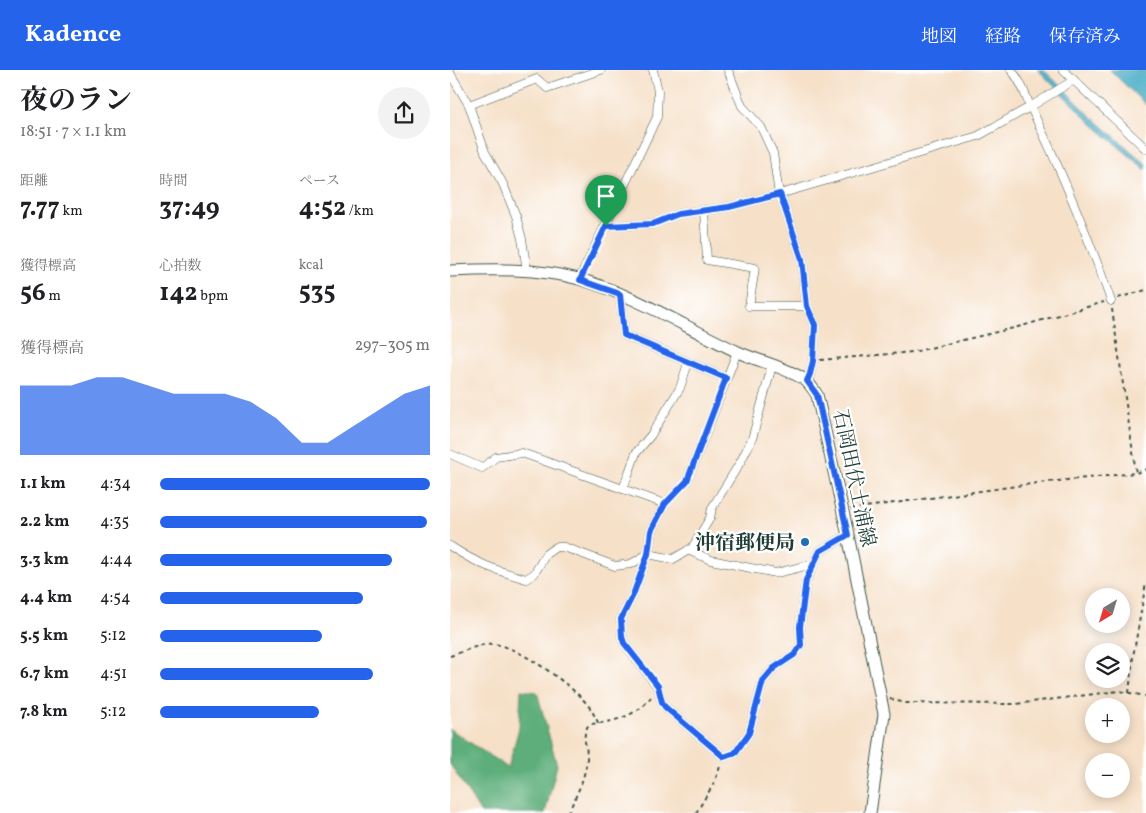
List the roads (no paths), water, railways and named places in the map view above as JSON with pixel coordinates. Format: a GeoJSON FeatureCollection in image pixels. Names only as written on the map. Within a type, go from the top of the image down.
{"type":"FeatureCollection","features":[{"type":"Feature","properties":{"kind":"main road"},"geometry":{"type":"LineString","coordinates":[[450,271],[482,269],[527,271],[580,280],[620,294],[737,352],[791,372],[807,381]]}},
{"type":"Feature","properties":{"kind":"main road","name":"石岡田伏土浦線"},"geometry":{"type":"LineString","coordinates":[[807,381],[817,395],[843,511],[884,714],[870,813]]}},
{"type":"Feature","properties":{"kind":"street"},"geometry":{"type":"LineString","coordinates":[[469,105],[537,79],[547,88],[601,70]]}},
{"type":"Feature","properties":{"kind":"street"},"geometry":{"type":"LineString","coordinates":[[580,280],[657,117],[658,91],[653,70]]}},
{"type":"Feature","properties":{"kind":"street"},"geometry":{"type":"LineString","coordinates":[[728,70],[742,106],[761,127],[773,153],[778,188],[802,259],[807,306],[815,325],[813,361],[807,381]]}},
{"type":"Feature","properties":{"kind":"street"},"geometry":{"type":"LineString","coordinates":[[1011,70],[1018,77],[1030,107],[1055,157],[1110,301]]}},
{"type":"Feature","properties":{"kind":"street"},"geometry":{"type":"LineString","coordinates":[[1064,70],[1146,149]]}},
{"type":"Feature","properties":{"kind":"street"},"geometry":{"type":"LineString","coordinates":[[450,73],[469,105],[485,152],[503,184],[516,216],[527,271]]}},
{"type":"Feature","properties":{"kind":"street"},"geometry":{"type":"LineString","coordinates":[[606,226],[653,224],[678,214],[729,207],[978,136],[1074,80]]}},
{"type":"Feature","properties":{"kind":"street"},"geometry":{"type":"LineString","coordinates":[[704,210],[707,260],[755,268],[749,306],[807,306]]}},
{"type":"Feature","properties":{"kind":"street"},"geometry":{"type":"LineString","coordinates":[[620,294],[624,335],[726,378]]}},
{"type":"Feature","properties":{"kind":"street"},"geometry":{"type":"LineString","coordinates":[[737,352],[687,481],[665,504],[651,531],[648,554],[633,595],[621,619],[624,643],[658,686],[665,707],[724,757],[735,753],[749,733],[763,681],[774,668],[794,655],[801,645],[800,627],[806,580],[820,551],[848,535]]}},
{"type":"Feature","properties":{"kind":"street"},"geometry":{"type":"LineString","coordinates":[[624,489],[636,453],[651,435],[680,388],[688,363]]}},
{"type":"Feature","properties":{"kind":"street"},"geometry":{"type":"LineString","coordinates":[[450,546],[471,560],[494,570],[526,578],[534,574],[546,554],[556,547],[564,548],[615,566],[631,564],[648,554],[673,559],[692,548],[710,518],[712,508],[741,461],[752,439],[772,366]]}},
{"type":"Feature","properties":{"kind":"street"},"geometry":{"type":"LineString","coordinates":[[450,454],[482,468],[496,457],[522,453],[665,504]]}},
{"type":"Feature","properties":{"kind":"street"},"geometry":{"type":"LineString","coordinates":[[688,550],[711,560],[776,573],[814,564]]}},
{"type":"Feature","properties":{"kind":"water"},"geometry":{"type":"Polygon","coordinates":[[[1038,70],[1044,70],[1093,118],[1146,164],[1146,170],[1090,122],[1038,70]]]}},
{"type":"Feature","properties":{"kind":"water"},"geometry":{"type":"Polygon","coordinates":[[[1110,70],[1146,70],[1146,105],[1110,70]]]}},
{"type":"Feature","properties":{"kind":"place","name":"沖宿郵便局"},"geometry":{"type":"Point","coordinates":[805,542]}}]}
